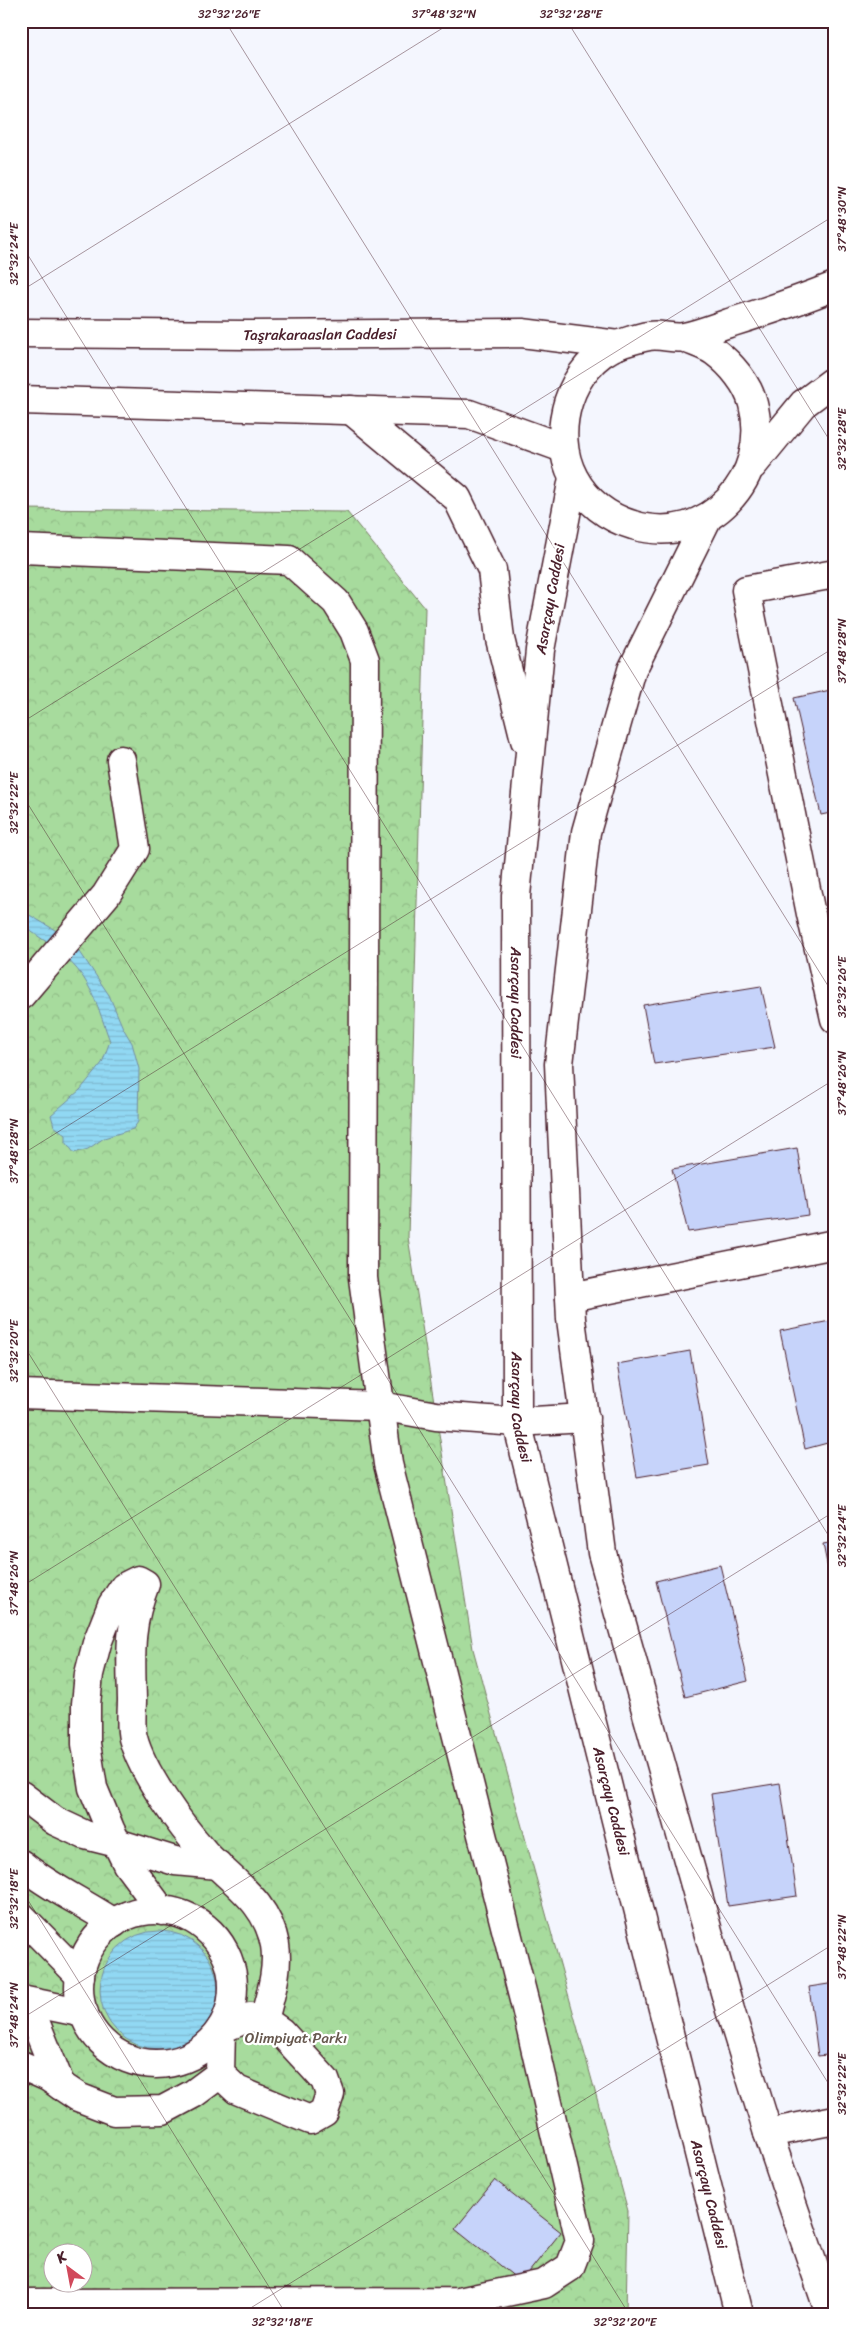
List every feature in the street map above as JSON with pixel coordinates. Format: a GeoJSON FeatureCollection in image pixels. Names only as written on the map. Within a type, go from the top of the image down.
{"type":"FeatureCollection","features":[{"type":"Feature","properties":{"kind":"street"},"geometry":{"type":"LineString","coordinates":[[835,286],[791,303],[683,337],[650,336],[618,345],[592,362],[573,387],[563,417],[563,448],[574,478],[592,503],[617,521],[648,530],[679,528],[708,518],[734,496],[751,468],[803,404],[835,380]]}},
{"type":"Feature","properties":{"kind":"street","name":"Taşrakaraaslan Caddesi"},"geometry":{"type":"LineString","coordinates":[[21,333],[247,336],[522,333],[618,345]]}},
{"type":"Feature","properties":{"kind":"street"},"geometry":{"type":"LineString","coordinates":[[683,337],[713,350],[738,373],[753,402],[758,435],[751,468]]}},
{"type":"Feature","properties":{"kind":"street"},"geometry":{"type":"LineString","coordinates":[[21,400],[469,414],[563,448]]}},
{"type":"Feature","properties":{"kind":"street"},"geometry":{"type":"LineString","coordinates":[[351,410],[457,498],[492,570],[500,638],[530,758]]}},
{"type":"Feature","properties":{"kind":"street","name":"Asarçayı Caddesi"},"geometry":{"type":"LineString","coordinates":[[574,478],[540,650],[516,896],[517,1422],[739,2314]]}},
{"type":"Feature","properties":{"kind":"street"},"geometry":{"type":"LineString","coordinates":[[708,518],[632,670],[586,832],[558,1064],[570,1296],[602,1553],[730,2010],[768,2133],[830,2314]]}},
{"type":"Feature","properties":{"kind":"street"},"geometry":{"type":"LineString","coordinates":[[21,549],[289,560],[336,602],[354,631],[365,660],[362,1278],[388,1464],[526,2008],[580,2241],[570,2267],[544,2284],[459,2302],[21,2303]]}},
{"type":"Feature","properties":{"kind":"street"},"geometry":{"type":"LineString","coordinates":[[835,574],[746,590],[811,914],[835,1019]]}},
{"type":"Feature","properties":{"kind":"street"},"geometry":{"type":"LineString","coordinates":[[21,995],[106,895],[135,849],[121,760]]}},
{"type":"Feature","properties":{"kind":"street"},"geometry":{"type":"LineString","coordinates":[[570,1296],[835,1244]]}},
{"type":"Feature","properties":{"kind":"street"},"geometry":{"type":"LineString","coordinates":[[21,1394],[380,1406],[436,1416],[517,1422],[585,1418]]}},
{"type":"Feature","properties":{"kind":"street"},"geometry":{"type":"LineString","coordinates":[[162,1911],[127,1864],[117,1843],[93,1788],[86,1744],[86,1704],[89,1674],[97,1643],[112,1606],[124,1586],[138,1580],[144,1584],[135,1609],[130,1644],[133,1737],[148,1773],[185,1828],[206,1854],[238,1882],[262,1911],[275,1945],[275,1979],[264,2020]]}},
{"type":"Feature","properties":{"kind":"street"},"geometry":{"type":"LineString","coordinates":[[21,1795],[55,1821],[85,1836],[117,1843],[175,1861],[218,1865]]}},
{"type":"Feature","properties":{"kind":"street"},"geometry":{"type":"LineString","coordinates":[[21,1864],[52,1887],[88,1905],[114,1923]]}},
{"type":"Feature","properties":{"kind":"street"},"geometry":{"type":"LineString","coordinates":[[151,1910],[162,1911],[175,1912],[197,1922],[215,1937],[228,1958],[233,1981],[231,2004],[220,2029],[202,2049],[178,2061],[151,2064],[125,2058],[103,2044],[87,2022],[84,2013],[79,1996],[80,1970],[91,1945],[107,1927],[128,1915],[151,1910]]}},
{"type":"Feature","properties":{"kind":"street"},"geometry":{"type":"LineString","coordinates":[[21,1916],[80,1976]]}},
{"type":"Feature","properties":{"kind":"street"},"geometry":{"type":"LineString","coordinates":[[21,2001],[84,2013]]}},
{"type":"Feature","properties":{"kind":"street"},"geometry":{"type":"LineString","coordinates":[[21,2001],[36,2024],[61,2086]]}},
{"type":"Feature","properties":{"kind":"street"},"geometry":{"type":"LineString","coordinates":[[250,2017],[264,2020],[281,2032],[325,2080],[330,2094],[324,2112],[310,2120],[237,2090],[220,2074],[220,2029],[250,2017]]}},
{"type":"Feature","properties":{"kind":"street"},"geometry":{"type":"LineString","coordinates":[[21,2065],[48,2077],[78,2096],[114,2111],[163,2110],[193,2094],[220,2074]]}},
{"type":"Feature","properties":{"kind":"street"},"geometry":{"type":"LineString","coordinates":[[768,2133],[835,2120]]}},
{"type":"Feature","properties":{"kind":"green space","name":"Olimpiyat Parkı"},"geometry":{"type":"Polygon","coordinates":[[[21,509],[347,512],[425,608],[408,1237],[473,1649],[628,2211],[626,2314],[21,2314],[21,509]]]}},
{"type":"Feature","properties":{"kind":"water"},"geometry":{"type":"Polygon","coordinates":[[[21,910],[55,930],[80,952],[109,995],[123,1028],[132,1043],[139,1069],[138,1122],[133,1129],[104,1138],[88,1149],[74,1153],[66,1142],[66,1135],[54,1126],[51,1115],[80,1090],[102,1063],[110,1041],[88,984],[63,955],[21,925],[21,910]]]}},
{"type":"Feature","properties":{"kind":"water"},"geometry":{"type":"Polygon","coordinates":[[[159,1931],[182,1935],[201,1948],[214,1967],[218,1990],[214,2013],[201,2032],[182,2045],[159,2049],[136,2045],[117,2032],[104,2013],[100,1990],[104,1967],[117,1948],[136,1935],[159,1931]]]}},
{"type":"Feature","properties":{"kind":"building"},"geometry":{"type":"Polygon","coordinates":[[[835,689],[835,812],[821,815],[794,698],[835,689]]]}},
{"type":"Feature","properties":{"kind":"building"},"geometry":{"type":"Polygon","coordinates":[[[761,986],[775,1047],[654,1064],[643,1005],[761,986]]]}},
{"type":"Feature","properties":{"kind":"building"},"geometry":{"type":"Polygon","coordinates":[[[797,1148],[808,1215],[688,1232],[672,1169],[797,1148]]]}},
{"type":"Feature","properties":{"kind":"building"},"geometry":{"type":"Polygon","coordinates":[[[835,1320],[835,1441],[805,1449],[780,1331],[835,1320]]]}},
{"type":"Feature","properties":{"kind":"building"},"geometry":{"type":"Polygon","coordinates":[[[690,1351],[709,1465],[637,1477],[617,1364],[690,1351]]]}},
{"type":"Feature","properties":{"kind":"building"},"geometry":{"type":"Polygon","coordinates":[[[835,1542],[835,1604],[823,1544],[835,1542]]]}},
{"type":"Feature","properties":{"kind":"building"},"geometry":{"type":"Polygon","coordinates":[[[720,1565],[748,1681],[685,1697],[656,1581],[720,1565]]]}},
{"type":"Feature","properties":{"kind":"building"},"geometry":{"type":"Polygon","coordinates":[[[780,1783],[797,1896],[728,1906],[711,1794],[780,1783]]]}},
{"type":"Feature","properties":{"kind":"building"},"geometry":{"type":"Polygon","coordinates":[[[835,1983],[835,2054],[818,2056],[809,1987],[835,1983]]]}},
{"type":"Feature","properties":{"kind":"building"},"geometry":{"type":"Polygon","coordinates":[[[495,2180],[561,2232],[521,2282],[455,2229],[495,2180]]]}}]}
